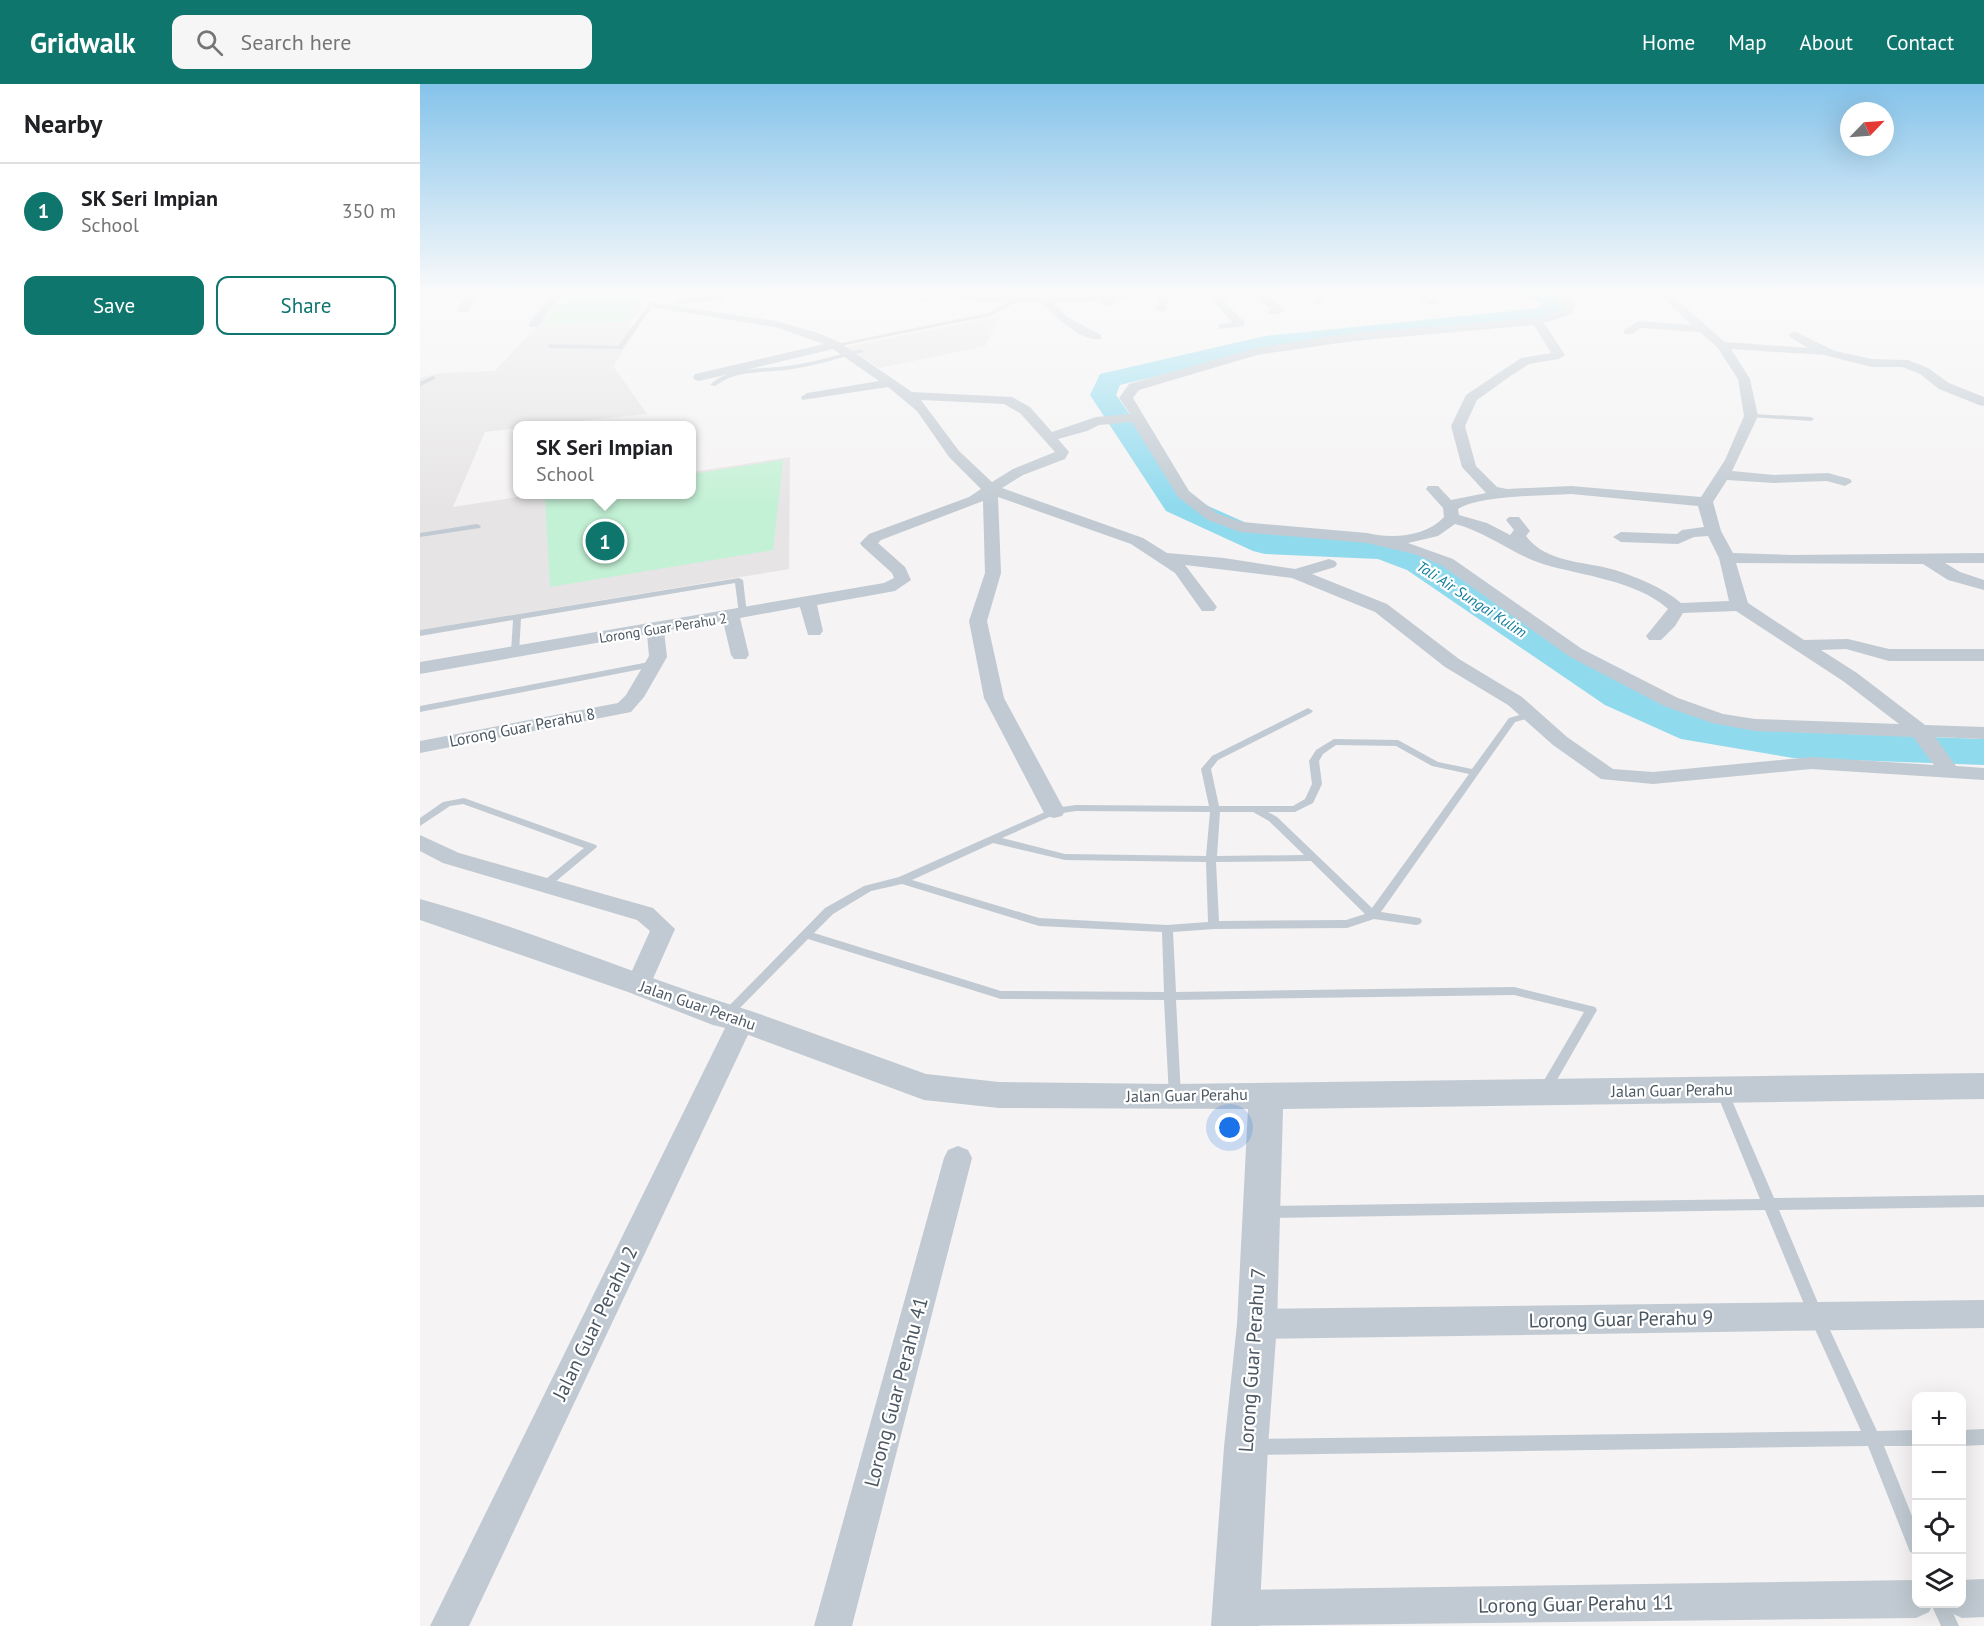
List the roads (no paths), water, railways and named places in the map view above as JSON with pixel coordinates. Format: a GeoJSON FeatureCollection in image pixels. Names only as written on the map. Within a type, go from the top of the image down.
{"type":"FeatureCollection","features":[{"type":"Feature","properties":{"kind":"street"},"geometry":{"type":"LineString","coordinates":[[699,377],[754,364]]}},
{"type":"Feature","properties":{"kind":"street"},"geometry":{"type":"LineString","coordinates":[[868,364],[922,408],[954,454],[990,489],[1137,541],[1181,569],[1208,607]]}},
{"type":"Feature","properties":{"kind":"street"},"geometry":{"type":"LineString","coordinates":[[1048,437],[1082,428],[1096,421],[1138,417],[1126,398],[1134,387],[1214,364]]}},
{"type":"Feature","properties":{"kind":"street"},"geometry":{"type":"LineString","coordinates":[[1506,494],[1492,490],[1468,467],[1458,426],[1471,398],[1520,364]]}},
{"type":"Feature","properties":{"kind":"street"},"geometry":{"type":"LineString","coordinates":[[1734,364],[1744,379],[1751,416],[1732,460],[1720,475],[1705,502],[1713,531],[1727,558],[1733,588],[1740,606],[1803,645],[1918,730],[1947,768]]}},
{"type":"Feature","properties":{"kind":"street"},"geometry":{"type":"LineString","coordinates":[[1906,364],[1924,371],[1944,386],[1984,402]]}},
{"type":"Feature","properties":{"kind":"street"},"geometry":{"type":"LineString","coordinates":[[807,397],[892,383]]}},
{"type":"Feature","properties":{"kind":"street"},"geometry":{"type":"LineString","coordinates":[[909,396],[1007,400],[1024,410],[1062,452],[1059,456],[1018,472],[990,489]]}},
{"type":"Feature","properties":{"kind":"street"},"geometry":{"type":"LineString","coordinates":[[1132,418],[1183,494],[1213,517],[1240,527],[1379,541],[1420,551],[1448,562],[1576,653],[1671,702],[1710,716],[1755,725],[1984,733]]}},
{"type":"Feature","properties":{"kind":"street"},"geometry":{"type":"LineString","coordinates":[[1720,475],[1774,479],[1827,477],[1845,482]]}},
{"type":"Feature","properties":{"kind":"street"},"geometry":{"type":"LineString","coordinates":[[990,489],[993,573],[978,621],[994,698],[1054,811]]}},
{"type":"Feature","properties":{"kind":"street","name":"Lorong Guar Perahu 2"},"geometry":{"type":"LineString","coordinates":[[420,668],[889,587],[903,580],[899,571],[868,543],[875,537],[974,500],[990,489]]}},
{"type":"Feature","properties":{"kind":"street"},"geometry":{"type":"LineString","coordinates":[[1433,489],[1451,513],[1546,560],[1610,574],[1666,598],[1677,608],[1740,606]]}},
{"type":"Feature","properties":{"kind":"street"},"geometry":{"type":"LineString","coordinates":[[1379,541],[1416,538],[1443,528],[1460,501],[1506,494],[1583,491],[1705,502]]}},
{"type":"Feature","properties":{"kind":"street"},"geometry":{"type":"LineString","coordinates":[[1514,520],[1522,531],[1518,535],[1525,545],[1546,560]]}},
{"type":"Feature","properties":{"kind":"street"},"geometry":{"type":"LineString","coordinates":[[1622,537],[1678,539],[1687,536],[1688,533],[1713,531]]}},
{"type":"Feature","properties":{"kind":"street"},"geometry":{"type":"LineString","coordinates":[[1167,558],[1224,563],[1296,574],[1381,608],[1452,663],[1515,701],[1607,784],[1811,763],[1947,768],[1984,774]]}},
{"type":"Feature","properties":{"kind":"street"},"geometry":{"type":"LineString","coordinates":[[1727,558],[1794,560],[1984,558]]}},
{"type":"Feature","properties":{"kind":"street"},"geometry":{"type":"LineString","coordinates":[[1927,559],[1954,576],[1984,585]]}},
{"type":"Feature","properties":{"kind":"street"},"geometry":{"type":"LineString","coordinates":[[1296,574],[1329,564]]}},
{"type":"Feature","properties":{"kind":"street"},"geometry":{"type":"LineString","coordinates":[[807,602],[814,631]]}},
{"type":"Feature","properties":{"kind":"street"},"geometry":{"type":"LineString","coordinates":[[1655,636],[1669,622],[1677,608]]}},
{"type":"Feature","properties":{"kind":"street"},"geometry":{"type":"LineString","coordinates":[[737,615],[740,655]]}},
{"type":"Feature","properties":{"kind":"street"},"geometry":{"type":"LineString","coordinates":[[649,665],[658,657],[655,629]]}},
{"type":"Feature","properties":{"kind":"street"},"geometry":{"type":"LineString","coordinates":[[1803,645],[1848,644],[1890,655],[1984,655]]}},
{"type":"Feature","properties":{"kind":"street","name":"Lorong Guar Perahu 8"},"geometry":{"type":"LineString","coordinates":[[420,747],[624,708],[632,703],[649,665]]}},
{"type":"Feature","properties":{"kind":"street"},"geometry":{"type":"LineString","coordinates":[[420,842],[451,858],[645,914],[663,929],[639,984]]}},
{"type":"Feature","properties":{"kind":"street","name":"Jalan Guar Perahu"},"geometry":{"type":"LineString","coordinates":[[420,909],[639,984],[924,1087],[999,1095],[1175,1097],[1984,1086]]}},
{"type":"Feature","properties":{"kind":"street","name":"Jalan Guar Perahu 2"},"geometry":{"type":"LineString","coordinates":[[449,1626],[733,1018]]}},
{"type":"Feature","properties":{"kind":"street","name":"Lorong Guar Perahu 7"},"geometry":{"type":"LineString","coordinates":[[1236,1618],[1246,1447],[1257,1324],[1266,1094]]}},
{"type":"Feature","properties":{"kind":"street","name":"Lorong Guar Perahu 41"},"geometry":{"type":"LineString","coordinates":[[833,1626],[958,1158]]}},
{"type":"Feature","properties":{"kind":"street","name":"Lorong Guar Perahu 9"},"geometry":{"type":"LineString","coordinates":[[1257,1324],[1984,1314]]}},
{"type":"Feature","properties":{"kind":"street"},"geometry":{"type":"LineString","coordinates":[[1966,1599],[1984,1598]]}},
{"type":"Feature","properties":{"kind":"street","name":"Lorong Guar Perahu 11"},"geometry":{"type":"LineString","coordinates":[[1236,1618],[1912,1599]]}},
{"type":"Feature","properties":{"kind":"lane"},"geometry":{"type":"LineString","coordinates":[[713,385],[722,378],[748,370],[787,368],[805,364]]}},
{"type":"Feature","properties":{"kind":"lane"},"geometry":{"type":"LineString","coordinates":[[420,384],[433,378]]}},
{"type":"Feature","properties":{"kind":"lane"},"geometry":{"type":"LineString","coordinates":[[1751,416],[1811,419]]}},
{"type":"Feature","properties":{"kind":"lane"},"geometry":{"type":"LineString","coordinates":[[420,535],[477,526]]}},
{"type":"Feature","properties":{"kind":"lane"},"geometry":{"type":"LineString","coordinates":[[420,633],[739,580],[737,615]]}},
{"type":"Feature","properties":{"kind":"lane"},"geometry":{"type":"LineString","coordinates":[[515,652],[517,617]]}},
{"type":"Feature","properties":{"kind":"lane"},"geometry":{"type":"LineString","coordinates":[[420,709],[649,665]]}},
{"type":"Feature","properties":{"kind":"lane"},"geometry":{"type":"LineString","coordinates":[[1214,924],[1211,860],[1215,808],[1206,769],[1215,758],[1308,711]]}},
{"type":"Feature","properties":{"kind":"lane"},"geometry":{"type":"LineString","coordinates":[[1373,915],[1512,720],[1530,715]]}},
{"type":"Feature","properties":{"kind":"lane"},"geometry":{"type":"LineString","coordinates":[[733,1018],[805,934],[829,911],[868,888],[902,880],[1054,811],[1076,808],[1295,809],[1309,801],[1317,784],[1314,761],[1319,752],[1334,742],[1398,743],[1435,764],[1473,772]]}},
{"type":"Feature","properties":{"kind":"lane"},"geometry":{"type":"LineString","coordinates":[[420,823],[447,804],[464,801],[592,847],[545,885]]}},
{"type":"Feature","properties":{"kind":"lane"},"geometry":{"type":"LineString","coordinates":[[1251,807],[1274,819],[1373,915]]}},
{"type":"Feature","properties":{"kind":"lane"},"geometry":{"type":"LineString","coordinates":[[991,839],[1065,857],[1211,860],[1313,858]]}},
{"type":"Feature","properties":{"kind":"lane"},"geometry":{"type":"LineString","coordinates":[[902,880],[1039,922],[1167,928],[1214,924],[1347,924],[1373,915],[1416,921]]}},
{"type":"Feature","properties":{"kind":"lane"},"geometry":{"type":"LineString","coordinates":[[1167,928],[1175,1097]]}},
{"type":"Feature","properties":{"kind":"lane"},"geometry":{"type":"LineString","coordinates":[[805,934],[1001,995],[1170,996],[1514,991],[1591,1010],[1543,1092]]}},
{"type":"Feature","properties":{"kind":"lane"},"geometry":{"type":"LineString","coordinates":[[1721,1089],[1816,1316],[1873,1439],[1912,1534]]}},
{"type":"Feature","properties":{"kind":"lane"},"geometry":{"type":"LineString","coordinates":[[1262,1212],[1984,1201]]}},
{"type":"Feature","properties":{"kind":"lane"},"geometry":{"type":"LineString","coordinates":[[1966,1438],[1984,1437]]}},
{"type":"Feature","properties":{"kind":"lane"},"geometry":{"type":"LineString","coordinates":[[1246,1447],[1912,1438]]}},
{"type":"Feature","properties":{"kind":"lane"},"geometry":{"type":"LineString","coordinates":[[1942,1608],[1950,1626]]}},
{"type":"Feature","properties":{"kind":"waterway","name":"Tali Air Sungai Kulim"},"geometry":{"type":"LineString","coordinates":[[1177,364],[1109,380],[1103,395],[1177,504],[1265,544],[1383,549],[1419,563],[1619,697],[1696,730],[1793,745],[1984,752]]}},
{"type":"Feature","properties":{"kind":"place","name":"SK Seri Impian"},"geometry":{"type":"Point","coordinates":[605,541]}}]}
